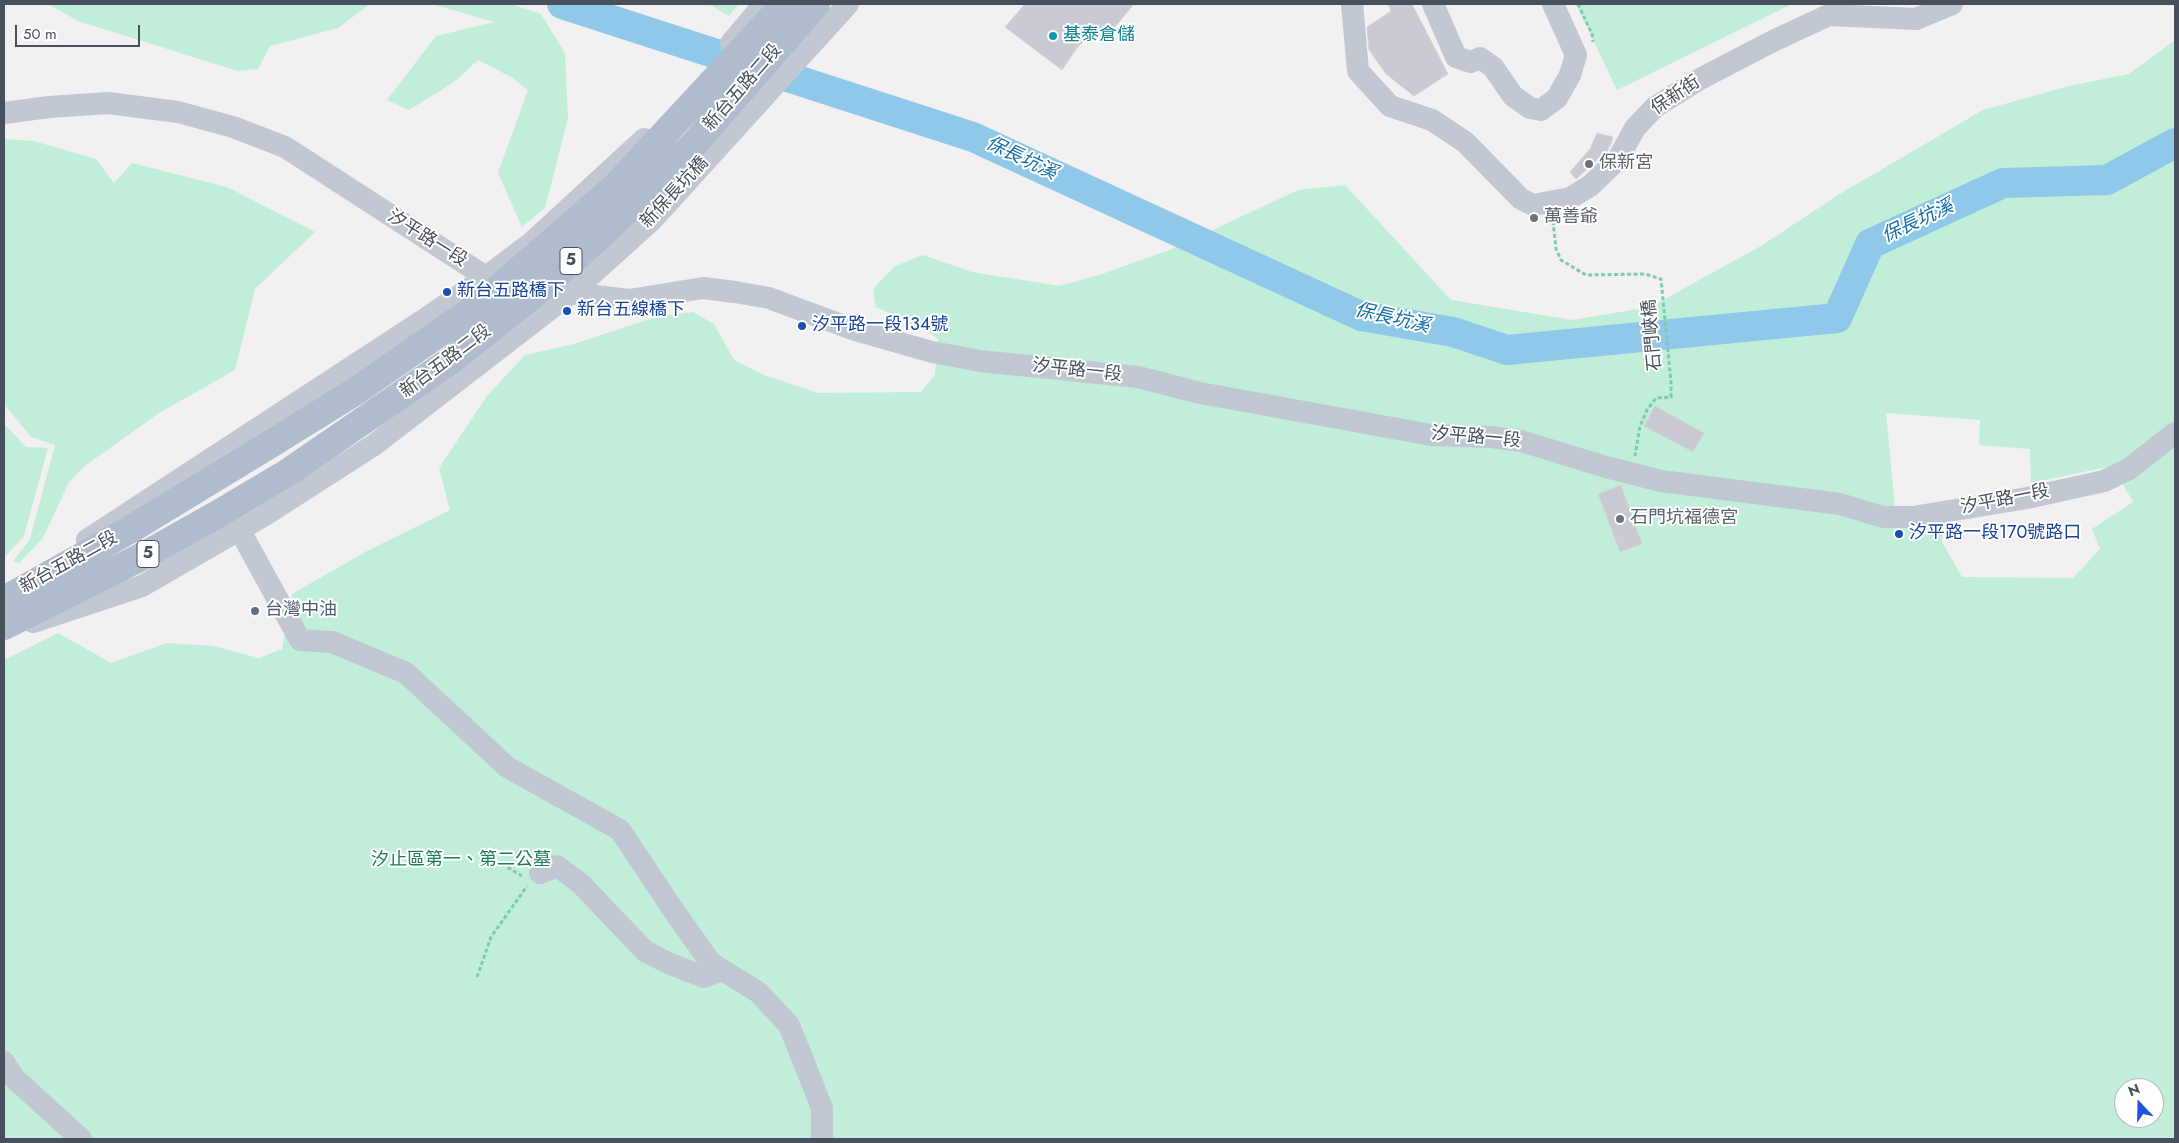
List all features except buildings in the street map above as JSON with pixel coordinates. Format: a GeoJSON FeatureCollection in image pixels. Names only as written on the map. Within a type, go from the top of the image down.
{"type":"FeatureCollection","features":[{"type":"Feature","properties":{"kind":"main road","name":"新台五路二段"},"geometry":{"type":"LineString","coordinates":[[4,600],[131,529],[270,445],[367,384],[478,306],[615,187],[785,4]]}},
{"type":"Feature","properties":{"kind":"main road","name":"新台五路二段"},"geometry":{"type":"LineString","coordinates":[[4,626],[147,554],[287,473],[450,361],[533,295],[601,235],[695,143],[816,4]]}},
{"type":"Feature","properties":{"kind":"street"},"geometry":{"type":"LineString","coordinates":[[4,596],[422,321],[531,243],[659,125],[764,4]]}},
{"type":"Feature","properties":{"kind":"street","name":"新保長坑橋"},"geometry":{"type":"LineString","coordinates":[[4,632],[142,586],[239,530],[374,445],[572,293],[652,220],[848,4]]}},
{"type":"Feature","properties":{"kind":"street","name":"保新街"},"geometry":{"type":"LineString","coordinates":[[1352,4],[1358,71],[1390,106],[1432,120],[1465,142],[1521,199],[1533,205],[1570,198],[1590,186],[1618,159],[1635,128],[1655,107],[1700,79],[1773,41],[1829,15],[1916,19],[1952,4]]}},
{"type":"Feature","properties":{"kind":"street"},"geometry":{"type":"LineString","coordinates":[[1433,4],[1456,57],[1471,62],[1480,58],[1492,67],[1513,96],[1530,108],[1541,110],[1557,98],[1570,75],[1576,56],[1553,4]]}},
{"type":"Feature","properties":{"kind":"street","name":"汐平路一段"},"geometry":{"type":"LineString","coordinates":[[4,113],[49,107],[108,103],[178,112],[233,127],[285,147],[486,277],[572,293],[629,300],[703,288],[735,292],[769,298],[855,330],[932,352],[980,361],[1138,377],[1200,393],[1432,435],[1491,436],[1521,441],[1661,481],[1840,504],[1883,517],[1912,517],[2027,498],[2104,481],[2129,470],[2175,433]]}},
{"type":"Feature","properties":{"kind":"street"},"geometry":{"type":"LineString","coordinates":[[239,530],[300,640],[332,642],[406,673],[507,767],[620,830],[711,963],[758,992],[789,1025],[822,1108],[822,1139]]}},
{"type":"Feature","properties":{"kind":"street"},"geometry":{"type":"LineString","coordinates":[[535,877],[557,866],[580,883],[645,951],[668,963],[704,977],[722,970]]}},
{"type":"Feature","properties":{"kind":"street"},"geometry":{"type":"LineString","coordinates":[[4,1062],[14,1078],[81,1139]]}},
{"type":"Feature","properties":{"kind":"path","name":"石門峽橋"},"geometry":{"type":"LineString","coordinates":[[1551,203],[1556,249],[1561,260],[1586,275],[1645,274],[1661,279],[1671,397],[1656,398],[1647,410],[1640,426],[1635,452],[1636,475]]}},
{"type":"Feature","properties":{"kind":"path"},"geometry":{"type":"LineString","coordinates":[[477,978],[491,937],[535,877]]}},
{"type":"Feature","properties":{"kind":"green space"},"geometry":{"type":"Polygon","coordinates":[[[48,4],[370,4],[338,28],[270,46],[258,69],[238,71],[78,21],[48,4]]]}},
{"type":"Feature","properties":{"kind":"green space"},"geometry":{"type":"Polygon","coordinates":[[[432,4],[510,4],[541,14],[565,53],[568,118],[545,208],[522,227],[498,173],[528,90],[511,77],[478,60],[454,82],[409,110],[387,100],[436,36],[494,22],[432,4]]]}},
{"type":"Feature","properties":{"kind":"green space"},"geometry":{"type":"Polygon","coordinates":[[[709,4],[739,4],[729,16],[709,4]]]}},
{"type":"Feature","properties":{"kind":"green space"},"geometry":{"type":"Polygon","coordinates":[[[1576,4],[1792,4],[1617,90],[1576,4]]]}},
{"type":"Feature","properties":{"kind":"green space","name":"汐止區第一、第二公墓"},"geometry":{"type":"Polygon","coordinates":[[[2175,40],[2175,1139],[4,1139],[4,660],[58,633],[111,663],[167,643],[213,646],[259,658],[282,649],[292,594],[369,550],[450,510],[439,468],[487,396],[525,355],[574,344],[659,316],[693,312],[714,324],[734,360],[764,375],[818,393],[921,392],[935,375],[938,339],[927,331],[876,307],[873,289],[895,266],[923,255],[972,272],[1059,286],[1099,275],[1172,249],[1298,190],[1345,185],[1451,300],[1573,320],[1650,307],[1761,246],[1838,195],[1983,110],[2069,86],[2129,74],[2175,40]],[[1886,413],[1895,507],[1944,505],[1942,542],[1962,577],[2073,578],[2100,549],[2092,529],[2133,502],[2112,466],[2031,483],[2030,449],[1979,445],[1980,420],[1886,413]]]}},
{"type":"Feature","properties":{"kind":"green space"},"geometry":{"type":"Polygon","coordinates":[[[4,139],[34,141],[96,159],[114,183],[132,163],[227,187],[315,232],[255,289],[235,370],[159,413],[86,465],[69,482],[43,538],[19,563],[13,561],[30,539],[55,445],[31,437],[4,404],[4,139]]]}},
{"type":"Feature","properties":{"kind":"green space"},"geometry":{"type":"Polygon","coordinates":[[[4,424],[26,447],[48,448],[24,536],[4,558],[4,424]]]}},
{"type":"Feature","properties":{"kind":"waterway","name":"保長坑溪"},"geometry":{"type":"LineString","coordinates":[[562,4],[973,137],[1361,316],[1453,332],[1507,350],[1837,318],[1870,244],[2003,183],[2107,180],[2175,143]]}},
{"type":"Feature","properties":{"kind":"place","name":"基泰倉儲"},"geometry":{"type":"Point","coordinates":[1053,36]}},
{"type":"Feature","properties":{"kind":"place","name":"保新宮"},"geometry":{"type":"Point","coordinates":[1589,164]}},
{"type":"Feature","properties":{"kind":"place","name":"萬善爺"},"geometry":{"type":"Point","coordinates":[1534,218]}},
{"type":"Feature","properties":{"kind":"place","name":"新台五路橋下"},"geometry":{"type":"Point","coordinates":[447,292]}},
{"type":"Feature","properties":{"kind":"place","name":"新台五線橋下"},"geometry":{"type":"Point","coordinates":[567,311]}},
{"type":"Feature","properties":{"kind":"place","name":"汐平路一段134號"},"geometry":{"type":"Point","coordinates":[802,326]}},
{"type":"Feature","properties":{"kind":"place","name":"石門坑福德宮"},"geometry":{"type":"Point","coordinates":[1620,519]}},
{"type":"Feature","properties":{"kind":"place","name":"汐平路一段170號路口"},"geometry":{"type":"Point","coordinates":[1899,534]}},
{"type":"Feature","properties":{"kind":"place","name":"台灣中油"},"geometry":{"type":"Point","coordinates":[255,611]}}]}
